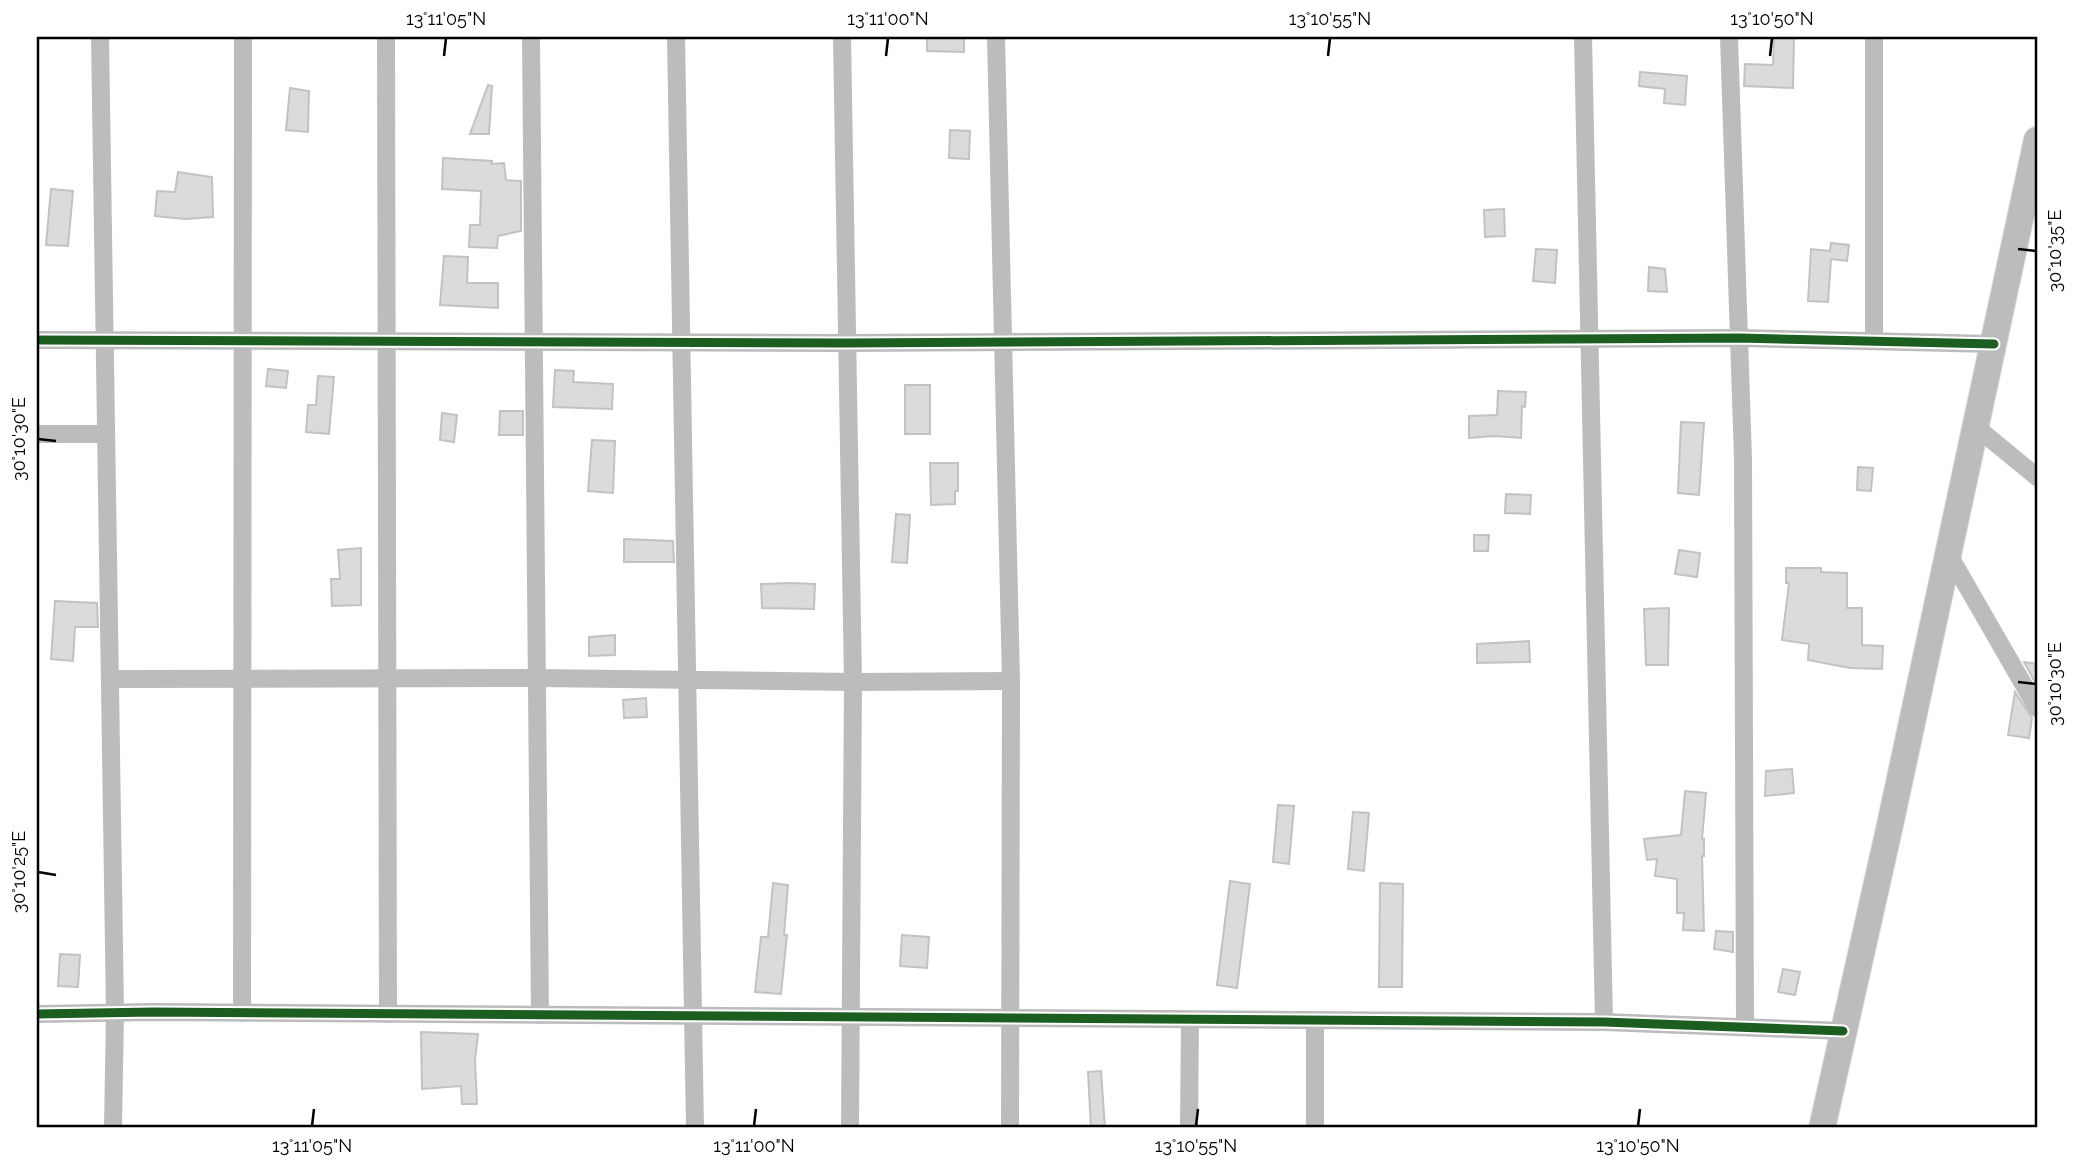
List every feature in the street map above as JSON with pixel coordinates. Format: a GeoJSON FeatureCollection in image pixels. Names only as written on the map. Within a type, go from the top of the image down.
{"type":"FeatureCollection","features":[{"type":"Feature","properties":{"kind":"main road"},"geometry":{"type":"LineString","coordinates":[[1822,1128],[1949,555],[2037,140]]}},
{"type":"Feature","properties":{"kind":"street"},"geometry":{"type":"LineString","coordinates":[[100,37],[115,1012],[113,1128]]}},
{"type":"Feature","properties":{"kind":"street"},"geometry":{"type":"LineString","coordinates":[[242,1013],[243,37]]}},
{"type":"Feature","properties":{"kind":"street"},"geometry":{"type":"LineString","coordinates":[[386,37],[388,1014]]}},
{"type":"Feature","properties":{"kind":"street"},"geometry":{"type":"LineString","coordinates":[[531,37],[540,1015]]}},
{"type":"Feature","properties":{"kind":"street"},"geometry":{"type":"LineString","coordinates":[[676,37],[695,1128]]}},
{"type":"Feature","properties":{"kind":"street"},"geometry":{"type":"LineString","coordinates":[[842,37],[853,682],[850,1128]]}},
{"type":"Feature","properties":{"kind":"street"},"geometry":{"type":"LineString","coordinates":[[996,37],[1011,681],[1010,1128]]}},
{"type":"Feature","properties":{"kind":"street"},"geometry":{"type":"LineString","coordinates":[[1583,37],[1604,1022]]}},
{"type":"Feature","properties":{"kind":"street"},"geometry":{"type":"LineString","coordinates":[[1729,37],[1743,473],[1745,1026]]}},
{"type":"Feature","properties":{"kind":"street"},"geometry":{"type":"LineString","coordinates":[[1874,37],[1874,341]]}},
{"type":"Feature","properties":{"kind":"street"},"geometry":{"type":"LineString","coordinates":[[37,340],[1003,343],[1739,338],[1994,344]]}},
{"type":"Feature","properties":{"kind":"street"},"geometry":{"type":"LineString","coordinates":[[1976,427],[2037,477]]}},
{"type":"Feature","properties":{"kind":"street"},"geometry":{"type":"LineString","coordinates":[[37,434],[106,434]]}},
{"type":"Feature","properties":{"kind":"street"},"geometry":{"type":"LineString","coordinates":[[1949,555],[2037,709]]}},
{"type":"Feature","properties":{"kind":"street"},"geometry":{"type":"LineString","coordinates":[[110,679],[1011,681]]}},
{"type":"Feature","properties":{"kind":"street"},"geometry":{"type":"LineString","coordinates":[[37,1014],[115,1012],[1604,1022],[1843,1031]]}},
{"type":"Feature","properties":{"kind":"street"},"geometry":{"type":"LineString","coordinates":[[1189,1128],[1190,1020]]}},
{"type":"Feature","properties":{"kind":"street"},"geometry":{"type":"LineString","coordinates":[[1315,1020],[1315,1128]]}},
{"type":"Feature","properties":{"kind":"building"},"geometry":{"type":"Polygon","coordinates":[[[927,37],[964,37],[964,52],[927,51],[927,37]]]}},
{"type":"Feature","properties":{"kind":"building"},"geometry":{"type":"Polygon","coordinates":[[[1774,37],[1794,37],[1793,88],[1744,86],[1745,64],[1773,65],[1774,37]]]}},
{"type":"Feature","properties":{"kind":"building"},"geometry":{"type":"Polygon","coordinates":[[[1640,72],[1687,76],[1685,105],[1664,103],[1665,89],[1639,86],[1640,72]]]}},
{"type":"Feature","properties":{"kind":"building"},"geometry":{"type":"Polygon","coordinates":[[[488,85],[492,86],[489,134],[470,134],[488,85]]]}},
{"type":"Feature","properties":{"kind":"building"},"geometry":{"type":"Polygon","coordinates":[[[290,88],[309,91],[308,132],[286,130],[290,88]]]}},
{"type":"Feature","properties":{"kind":"building"},"geometry":{"type":"Polygon","coordinates":[[[950,130],[970,131],[969,159],[949,158],[950,130]]]}},
{"type":"Feature","properties":{"kind":"building"},"geometry":{"type":"Polygon","coordinates":[[[443,158],[504,163],[506,180],[521,181],[521,231],[498,236],[497,248],[469,247],[470,225],[480,225],[481,191],[442,189],[443,158]]]}},
{"type":"Feature","properties":{"kind":"building"},"geometry":{"type":"Polygon","coordinates":[[[178,172],[212,177],[213,217],[185,219],[155,216],[157,191],[175,192],[178,172]]]}},
{"type":"Feature","properties":{"kind":"building"},"geometry":{"type":"Polygon","coordinates":[[[51,189],[73,191],[68,246],[46,245],[51,189]]]}},
{"type":"Feature","properties":{"kind":"building"},"geometry":{"type":"Polygon","coordinates":[[[1504,209],[1505,236],[1485,237],[1484,210],[1504,209]]]}},
{"type":"Feature","properties":{"kind":"building"},"geometry":{"type":"Polygon","coordinates":[[[1831,243],[1849,245],[1847,261],[1831,259],[1828,302],[1808,301],[1811,249],[1830,251],[1831,243]]]}},
{"type":"Feature","properties":{"kind":"building"},"geometry":{"type":"Polygon","coordinates":[[[1536,249],[1557,250],[1555,283],[1533,281],[1536,249]]]}},
{"type":"Feature","properties":{"kind":"building"},"geometry":{"type":"Polygon","coordinates":[[[444,256],[468,257],[467,283],[498,283],[498,308],[440,305],[444,256]]]}},
{"type":"Feature","properties":{"kind":"building"},"geometry":{"type":"Polygon","coordinates":[[[1649,267],[1665,269],[1667,292],[1648,291],[1649,267]]]}},
{"type":"Feature","properties":{"kind":"building"},"geometry":{"type":"Polygon","coordinates":[[[268,369],[288,371],[286,388],[266,386],[268,369]]]}},
{"type":"Feature","properties":{"kind":"building"},"geometry":{"type":"Polygon","coordinates":[[[555,370],[574,371],[573,382],[613,384],[612,409],[553,407],[555,370]]]}},
{"type":"Feature","properties":{"kind":"building"},"geometry":{"type":"Polygon","coordinates":[[[318,376],[334,377],[329,434],[306,432],[308,405],[316,405],[318,376]]]}},
{"type":"Feature","properties":{"kind":"building"},"geometry":{"type":"Polygon","coordinates":[[[905,385],[930,385],[930,434],[905,434],[905,385]]]}},
{"type":"Feature","properties":{"kind":"building"},"geometry":{"type":"Polygon","coordinates":[[[1498,391],[1526,392],[1525,407],[1522,406],[1521,438],[1469,438],[1469,416],[1497,415],[1498,391]]]}},
{"type":"Feature","properties":{"kind":"building"},"geometry":{"type":"Polygon","coordinates":[[[500,411],[523,411],[523,435],[499,435],[500,411]]]}},
{"type":"Feature","properties":{"kind":"building"},"geometry":{"type":"Polygon","coordinates":[[[442,413],[457,415],[454,442],[440,440],[442,413]]]}},
{"type":"Feature","properties":{"kind":"building"},"geometry":{"type":"Polygon","coordinates":[[[1681,422],[1704,423],[1699,495],[1678,493],[1681,422]]]}},
{"type":"Feature","properties":{"kind":"building"},"geometry":{"type":"Polygon","coordinates":[[[592,440],[615,441],[613,493],[588,491],[592,440]]]}},
{"type":"Feature","properties":{"kind":"building"},"geometry":{"type":"Polygon","coordinates":[[[930,463],[958,463],[955,504],[931,505],[930,463]]]}},
{"type":"Feature","properties":{"kind":"building"},"geometry":{"type":"Polygon","coordinates":[[[1858,467],[1873,468],[1871,491],[1857,490],[1858,467]]]}},
{"type":"Feature","properties":{"kind":"building"},"geometry":{"type":"Polygon","coordinates":[[[1506,494],[1531,495],[1530,514],[1505,513],[1506,494]]]}},
{"type":"Feature","properties":{"kind":"building"},"geometry":{"type":"Polygon","coordinates":[[[896,514],[910,515],[907,563],[892,562],[896,514]]]}},
{"type":"Feature","properties":{"kind":"building"},"geometry":{"type":"Polygon","coordinates":[[[1474,535],[1489,535],[1488,551],[1474,551],[1474,535]]]}},
{"type":"Feature","properties":{"kind":"building"},"geometry":{"type":"Polygon","coordinates":[[[624,539],[673,541],[674,562],[624,562],[624,539]]]}},
{"type":"Feature","properties":{"kind":"building"},"geometry":{"type":"Polygon","coordinates":[[[361,548],[361,605],[332,606],[331,579],[340,579],[338,550],[361,548]]]}},
{"type":"Feature","properties":{"kind":"building"},"geometry":{"type":"Polygon","coordinates":[[[1679,550],[1700,553],[1697,577],[1675,574],[1679,550]]]}},
{"type":"Feature","properties":{"kind":"building"},"geometry":{"type":"Polygon","coordinates":[[[1786,568],[1821,568],[1821,572],[1847,573],[1847,608],[1862,608],[1862,645],[1883,646],[1882,669],[1850,668],[1808,660],[1809,644],[1782,640],[1789,583],[1786,583],[1786,568]]]}},
{"type":"Feature","properties":{"kind":"building"},"geometry":{"type":"Polygon","coordinates":[[[761,584],[815,584],[814,609],[762,608],[761,584]]]}},
{"type":"Feature","properties":{"kind":"building"},"geometry":{"type":"Polygon","coordinates":[[[55,601],[97,603],[98,627],[75,627],[73,661],[51,659],[55,601]]]}},
{"type":"Feature","properties":{"kind":"building"},"geometry":{"type":"Polygon","coordinates":[[[1669,608],[1668,665],[1646,665],[1644,609],[1669,608]]]}},
{"type":"Feature","properties":{"kind":"building"},"geometry":{"type":"Polygon","coordinates":[[[615,635],[615,655],[589,656],[589,637],[615,635]]]}},
{"type":"Feature","properties":{"kind":"building"},"geometry":{"type":"Polygon","coordinates":[[[1529,641],[1530,662],[1477,663],[1477,644],[1529,641]]]}},
{"type":"Feature","properties":{"kind":"building"},"geometry":{"type":"Polygon","coordinates":[[[2024,662],[2037,664],[2036,684],[2024,662]]]}},
{"type":"Feature","properties":{"kind":"building"},"geometry":{"type":"Polygon","coordinates":[[[2015,692],[2032,718],[2029,738],[2008,735],[2015,692]]]}},
{"type":"Feature","properties":{"kind":"building"},"geometry":{"type":"Polygon","coordinates":[[[646,698],[647,717],[624,718],[623,700],[646,698]]]}},
{"type":"Feature","properties":{"kind":"building"},"geometry":{"type":"Polygon","coordinates":[[[1792,769],[1794,793],[1765,796],[1766,771],[1792,769]]]}},
{"type":"Feature","properties":{"kind":"building"},"geometry":{"type":"Polygon","coordinates":[[[1685,791],[1706,793],[1702,839],[1704,931],[1683,930],[1684,913],[1677,913],[1677,879],[1655,876],[1657,859],[1647,860],[1644,839],[1681,835],[1685,791]]]}},
{"type":"Feature","properties":{"kind":"building"},"geometry":{"type":"Polygon","coordinates":[[[1278,805],[1294,806],[1289,864],[1273,862],[1278,805]]]}},
{"type":"Feature","properties":{"kind":"building"},"geometry":{"type":"Polygon","coordinates":[[[1353,812],[1369,813],[1364,871],[1348,869],[1353,812]]]}},
{"type":"Feature","properties":{"kind":"building"},"geometry":{"type":"Polygon","coordinates":[[[1230,881],[1250,884],[1237,988],[1217,985],[1230,881]]]}},
{"type":"Feature","properties":{"kind":"building"},"geometry":{"type":"Polygon","coordinates":[[[773,883],[788,885],[784,935],[787,935],[781,994],[755,992],[761,937],[768,937],[773,883]]]}},
{"type":"Feature","properties":{"kind":"building"},"geometry":{"type":"Polygon","coordinates":[[[1380,883],[1403,884],[1402,987],[1379,987],[1380,883]]]}},
{"type":"Feature","properties":{"kind":"building"},"geometry":{"type":"Polygon","coordinates":[[[1716,931],[1733,932],[1733,952],[1714,949],[1716,931]]]}},
{"type":"Feature","properties":{"kind":"building"},"geometry":{"type":"Polygon","coordinates":[[[902,935],[929,937],[927,968],[900,966],[902,935]]]}},
{"type":"Feature","properties":{"kind":"building"},"geometry":{"type":"Polygon","coordinates":[[[60,954],[80,955],[78,987],[58,986],[60,954]]]}},
{"type":"Feature","properties":{"kind":"building"},"geometry":{"type":"Polygon","coordinates":[[[1783,969],[1800,972],[1795,995],[1778,992],[1783,969]]]}},
{"type":"Feature","properties":{"kind":"building"},"geometry":{"type":"Polygon","coordinates":[[[421,1032],[478,1034],[475,1060],[477,1104],[462,1104],[461,1086],[422,1089],[421,1032]]]}},
{"type":"Feature","properties":{"kind":"building"},"geometry":{"type":"Polygon","coordinates":[[[1101,1071],[1105,1128],[1091,1128],[1088,1072],[1101,1071]]]}},
{"type":"Feature","properties":{"kind":"cycle path"},"geometry":{"type":"LineString","coordinates":[[37,340],[847,343],[1739,338],[1994,344]]}},
{"type":"Feature","properties":{"kind":"cycle path"},"geometry":{"type":"LineString","coordinates":[[37,1014],[153,1012],[1604,1022],[1843,1031]]}}]}
